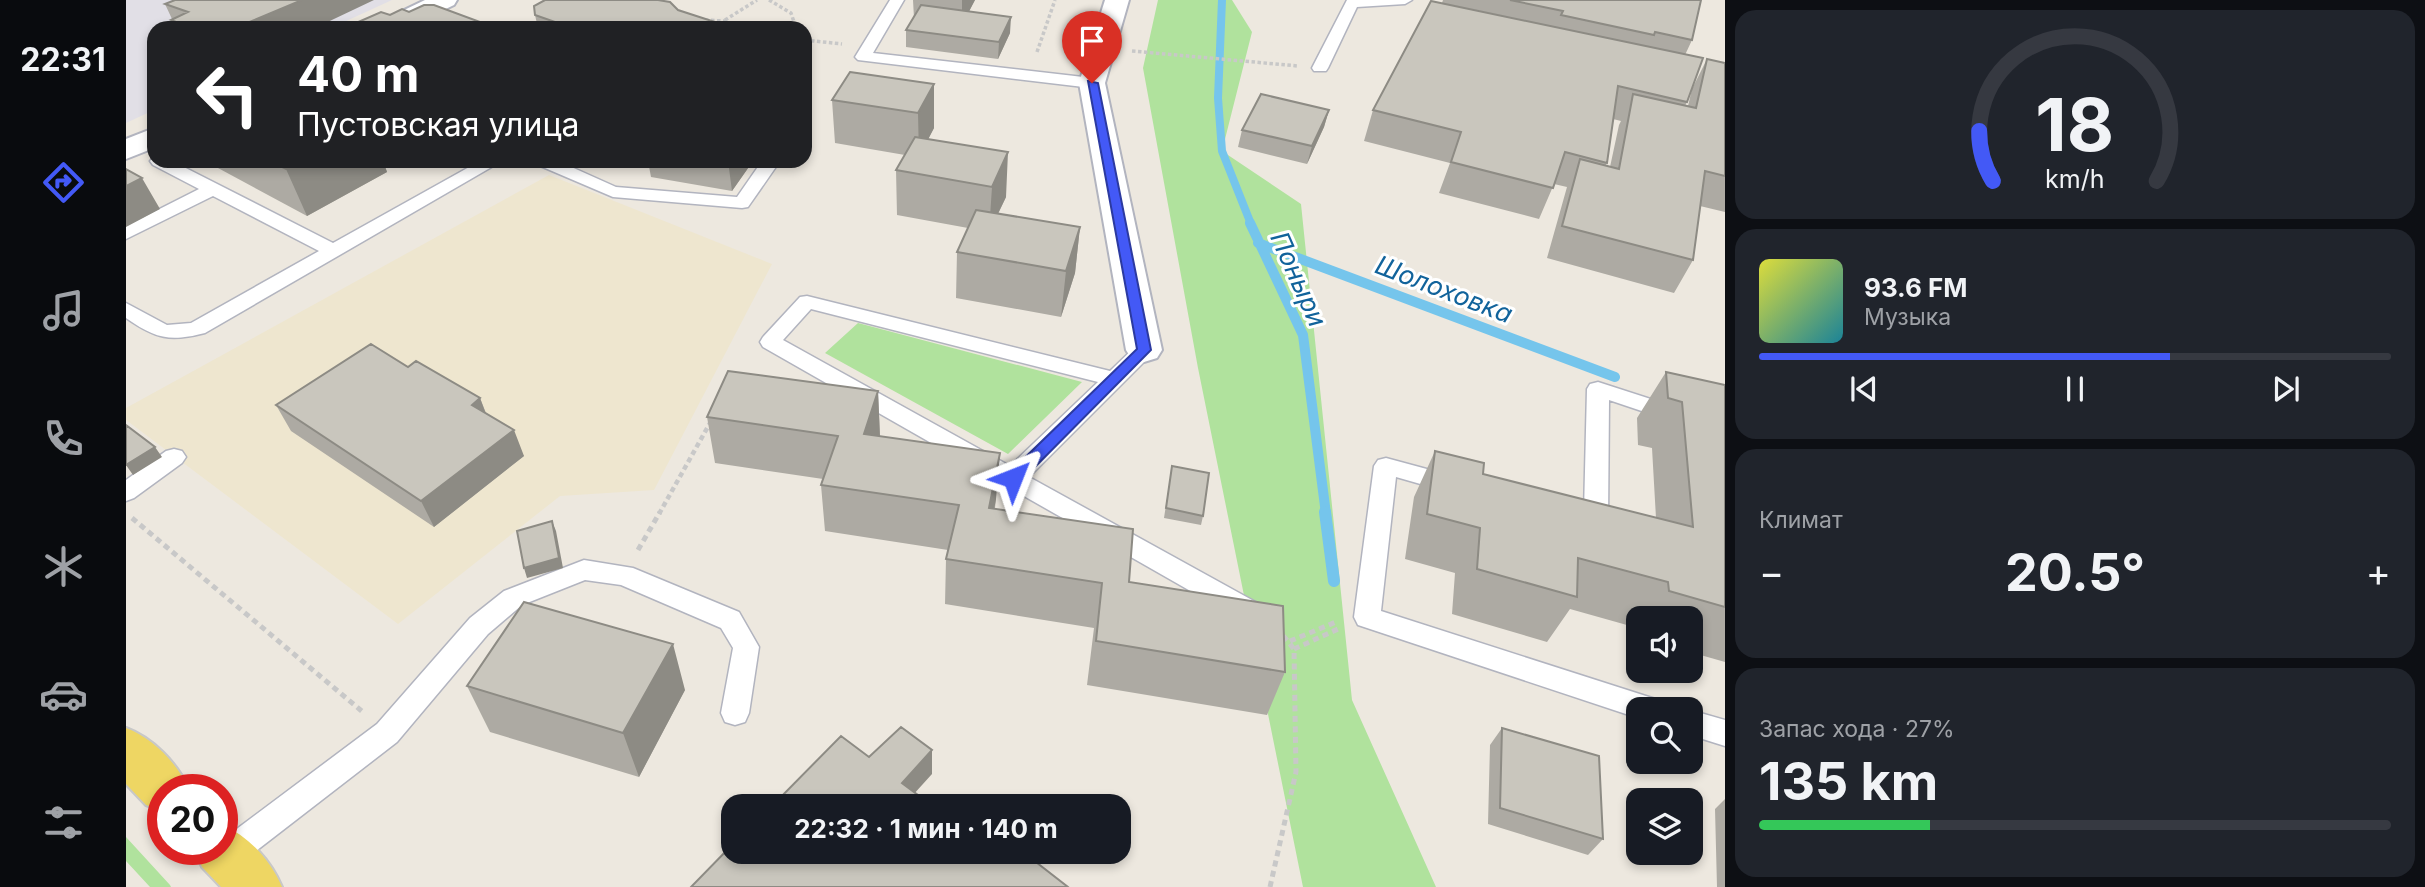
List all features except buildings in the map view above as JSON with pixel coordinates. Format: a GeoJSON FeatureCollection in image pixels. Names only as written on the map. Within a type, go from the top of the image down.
{"type":"FeatureCollection","features":[{"type":"Feature","properties":{"kind":"main road"},"geometry":{"type":"LineString","coordinates":[[126,750],[149,774]]}},
{"type":"Feature","properties":{"kind":"street"},"geometry":{"type":"LineString","coordinates":[[401,21],[445,0]]}},
{"type":"Feature","properties":{"kind":"street"},"geometry":{"type":"LineString","coordinates":[[1117,0],[1092,83],[1144,350]]}},
{"type":"Feature","properties":{"kind":"lane"},"geometry":{"type":"LineString","coordinates":[[897,0],[863,57],[1092,83]]}},
{"type":"Feature","properties":{"kind":"lane"},"geometry":{"type":"LineString","coordinates":[[1320,68],[1352,3],[1405,0]]}},
{"type":"Feature","properties":{"kind":"lane"},"geometry":{"type":"LineString","coordinates":[[172,168],[333,251]]}},
{"type":"Feature","properties":{"kind":"lane"},"geometry":{"type":"LineString","coordinates":[[126,309],[162,332],[177,334],[198,328],[473,168]]}},
{"type":"Feature","properties":{"kind":"lane"},"geometry":{"type":"LineString","coordinates":[[560,168],[613,192],[742,203],[766,168]]}},
{"type":"Feature","properties":{"kind":"lane"},"geometry":{"type":"LineString","coordinates":[[126,233],[212,189]]}},
{"type":"Feature","properties":{"kind":"lane"},"geometry":{"type":"LineString","coordinates":[[1114,379],[807,302],[770,342],[1267,621]]}},
{"type":"Feature","properties":{"kind":"lane"},"geometry":{"type":"LineString","coordinates":[[1013,478],[1144,350]]}},
{"type":"Feature","properties":{"kind":"lane"},"geometry":{"type":"LineString","coordinates":[[1570,515],[1596,523],[1598,389],[1725,431]]}},
{"type":"Feature","properties":{"kind":"lane"},"geometry":{"type":"LineString","coordinates":[[126,492],[174,457]]}},
{"type":"Feature","properties":{"kind":"lane"},"geometry":{"type":"LineString","coordinates":[[1478,491],[1386,466],[1360,619],[1626,702]]}},
{"type":"Feature","properties":{"kind":"lane"},"geometry":{"type":"LineString","coordinates":[[238,861],[387,733],[479,626],[513,598],[584,570],[624,575],[730,620],[746,647],[736,713]]}},
{"type":"Feature","properties":{"kind":"lane"},"geometry":{"type":"LineString","coordinates":[[1703,726],[1725,733]]}},
{"type":"Feature","properties":{"kind":"path"},"geometry":{"type":"LineString","coordinates":[[700,21],[724,21],[757,0]]}},
{"type":"Feature","properties":{"kind":"path"},"geometry":{"type":"LineString","coordinates":[[769,0],[788,10],[796,21]]}},
{"type":"Feature","properties":{"kind":"path"},"geometry":{"type":"LineString","coordinates":[[1038,49],[1055,0]]}},
{"type":"Feature","properties":{"kind":"path"},"geometry":{"type":"LineString","coordinates":[[1103,48],[1320,68]]}},
{"type":"Feature","properties":{"kind":"path"},"geometry":{"type":"LineString","coordinates":[[624,575],[710,422]]}},
{"type":"Feature","properties":{"kind":"path"},"geometry":{"type":"LineString","coordinates":[[126,513],[387,733]]}},
{"type":"Feature","properties":{"kind":"path"},"geometry":{"type":"LineString","coordinates":[[1290,641],[1345,618],[1360,619]]}},
{"type":"Feature","properties":{"kind":"path"},"geometry":{"type":"LineString","coordinates":[[1294,649],[1360,619]]}},
{"type":"Feature","properties":{"kind":"path"},"geometry":{"type":"LineString","coordinates":[[1267,621],[1290,641],[1294,649],[1296,772],[1270,887]]}},
{"type":"Feature","properties":{"kind":"shaded area"},"geometry":{"type":"Polygon","coordinates":[[[126,0],[392,0],[346,21],[147,21],[147,113],[126,123],[126,0]]]}},
{"type":"Feature","properties":{"kind":"shaded area"},"geometry":{"type":"Polygon","coordinates":[[[549,175],[772,264],[654,490],[560,496],[398,624],[126,420],[126,408],[549,175]]]}},
{"type":"Feature","properties":{"kind":"green space"},"geometry":{"type":"Polygon","coordinates":[[[1158,0],[1232,0],[1252,32],[1222,151],[1301,204],[1352,700],[1436,887],[1303,887],[1198,368],[1143,68],[1158,0]]]}},
{"type":"Feature","properties":{"kind":"green space"},"geometry":{"type":"Polygon","coordinates":[[[858,323],[1082,382],[1008,454],[825,353],[858,323]]]}},
{"type":"Feature","properties":{"kind":"green space"},"geometry":{"type":"Polygon","coordinates":[[[126,837],[147,860],[147,865],[152,865],[171,887],[150,887],[126,861],[126,837]]]}},
{"type":"Feature","properties":{"kind":"waterway","name":"Поныри"},"geometry":{"type":"LineString","coordinates":[[1222,0],[1218,98],[1222,151],[1251,224]]}},
{"type":"Feature","properties":{"kind":"waterway","name":"Поныри"},"geometry":{"type":"LineString","coordinates":[[1250,223],[1260,244]]}},
{"type":"Feature","properties":{"kind":"waterway","name":"Шолоховка"},"geometry":{"type":"LineString","coordinates":[[1260,244],[1615,377]]}},
{"type":"Feature","properties":{"kind":"waterway","name":"Поныри"},"geometry":{"type":"LineString","coordinates":[[1260,244],[1303,335],[1326,514]]}},
{"type":"Feature","properties":{"kind":"waterway","name":"Поныри"},"geometry":{"type":"LineString","coordinates":[[1325,512],[1334,581]]}},
{"type":"Feature","properties":{"kind":"route"},"geometry":{"type":"LineString","coordinates":[[1013,478],[1144,350],[1092,83]]}}]}
